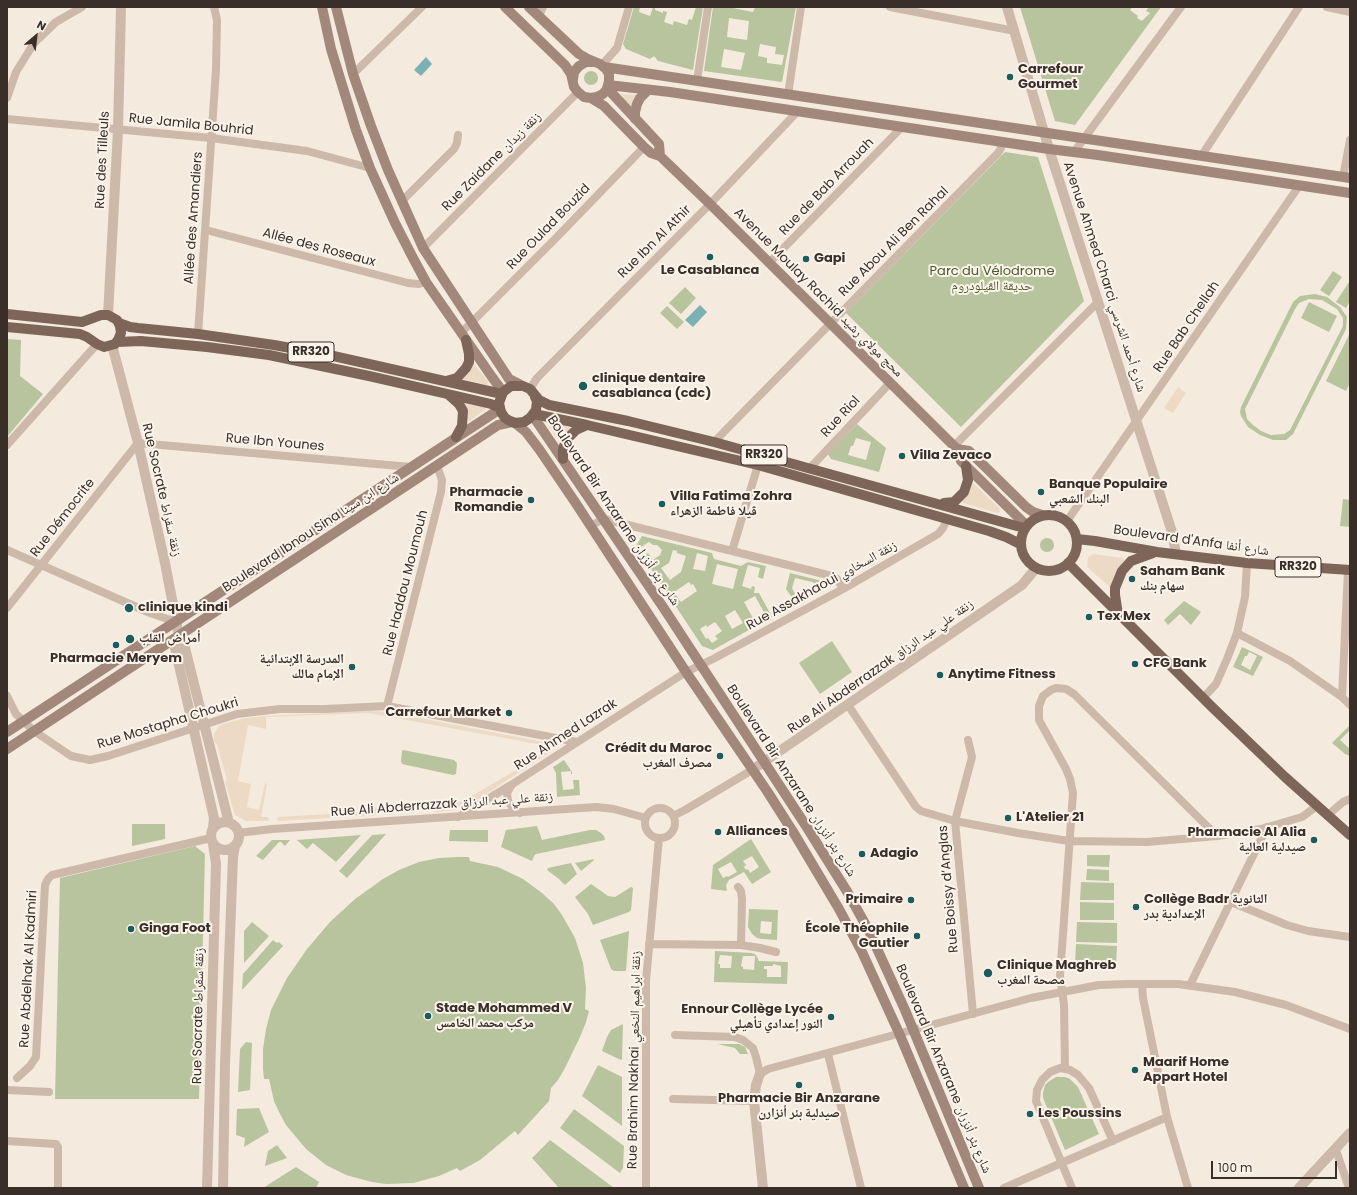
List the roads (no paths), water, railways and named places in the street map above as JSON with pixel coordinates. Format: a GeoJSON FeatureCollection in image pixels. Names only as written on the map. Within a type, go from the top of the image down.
{"type":"FeatureCollection","features":[{"type":"Feature","properties":{"kind":"main road"},"geometry":{"type":"LineString","coordinates":[[322,7],[324,22],[341,84],[370,168],[426,282],[502,393]]}},
{"type":"Feature","properties":{"kind":"main road"},"geometry":{"type":"LineString","coordinates":[[336,7],[353,74],[374,133],[423,248],[508,379],[529,390],[537,405],[533,415],[524,422],[514,422]]}},
{"type":"Feature","properties":{"kind":"main road"},"geometry":{"type":"LineString","coordinates":[[505,7],[565,65],[573,80]]}},
{"type":"Feature","properties":{"kind":"main road"},"geometry":{"type":"LineString","coordinates":[[530,7],[541,12],[579,54],[600,64],[609,74],[608,87],[601,95],[591,98],[582,96],[574,87],[573,80],[574,72],[579,66],[586,62],[600,64],[697,81],[788,95],[1346,177]]}},
{"type":"Feature","properties":{"kind":"main road"},"geometry":{"type":"LineString","coordinates":[[608,87],[648,90],[1350,193]]}},
{"type":"Feature","properties":{"kind":"main road","name":"Avenue Moulay Rachid محج مولاي رشيد"},"geometry":{"type":"LineString","coordinates":[[608,87],[635,119],[659,144],[660,156]]}},
{"type":"Feature","properties":{"kind":"main road"},"geometry":{"type":"LineString","coordinates":[[635,119],[635,109],[638,101],[642,94],[648,90]]}},
{"type":"Feature","properties":{"kind":"main road","name":"Avenue Moulay Rachid محج مولاي رشيد"},"geometry":{"type":"LineString","coordinates":[[591,98],[604,106],[651,153],[660,156],[956,447],[961,461],[1025,527]]}},
{"type":"Feature","properties":{"kind":"main road"},"geometry":{"type":"LineString","coordinates":[[7,314],[76,322],[82,322],[101,315],[108,315]]}},
{"type":"Feature","properties":{"kind":"main road","name":"RR320"},"geometry":{"type":"LineString","coordinates":[[108,315],[119,323],[130,327],[274,344],[502,393]]}},
{"type":"Feature","properties":{"kind":"main road"},"geometry":{"type":"LineString","coordinates":[[95,318],[90,328],[90,335],[95,342]]}},
{"type":"Feature","properties":{"kind":"main road"},"geometry":{"type":"LineString","coordinates":[[115,343],[121,333],[119,323]]}},
{"type":"Feature","properties":{"kind":"main road","name":"RR320"},"geometry":{"type":"LineString","coordinates":[[7,327],[80,334],[87,336],[104,347],[115,343],[141,341],[214,347],[269,355],[491,404],[500,408],[505,418],[514,422]]}},
{"type":"Feature","properties":{"kind":"main road"},"geometry":{"type":"LineString","coordinates":[[444,381],[454,380],[466,368],[469,354],[464,336]]}},
{"type":"Feature","properties":{"kind":"main road"},"geometry":{"type":"LineString","coordinates":[[500,408],[499,401],[502,393],[512,386],[529,390]]}},
{"type":"Feature","properties":{"kind":"main road","name":"RR320"},"geometry":{"type":"LineString","coordinates":[[529,390],[544,403],[549,405],[628,421],[714,442],[1025,527]]}},
{"type":"Feature","properties":{"kind":"main road"},"geometry":{"type":"LineString","coordinates":[[448,394],[456,401],[463,411],[462,426],[456,437]]}},
{"type":"Feature","properties":{"kind":"main road","name":"Boulevard Ibnou Sina شارع ابن سينا"},"geometry":{"type":"LineString","coordinates":[[7,732],[500,408]]}},
{"type":"Feature","properties":{"kind":"main road","name":"RR320"},"geometry":{"type":"LineString","coordinates":[[533,415],[587,425],[758,465],[1006,536],[1020,544]]}},
{"type":"Feature","properties":{"kind":"main road","name":"Boulevard Bir Anzarane شارع بئر أنزران"},"geometry":{"type":"LineString","coordinates":[[533,415],[604,519],[806,826],[848,893],[868,931],[914,1029],[979,1188]]}},
{"type":"Feature","properties":{"kind":"main road","name":"Boulevard Bir Anzarane شارع بئر أنزران"},"geometry":{"type":"LineString","coordinates":[[514,422],[526,432],[539,449],[795,835],[842,914],[862,952],[899,1033],[964,1188]]}},
{"type":"Feature","properties":{"kind":"main road","name":"Boulevard Ibnou Sina شارع ابن سينا"},"geometry":{"type":"LineString","coordinates":[[7,749],[179,639],[498,425],[514,422]]}},
{"type":"Feature","properties":{"kind":"main road"},"geometry":{"type":"LineString","coordinates":[[563,459],[563,447],[566,440],[576,430],[587,425]]}},
{"type":"Feature","properties":{"kind":"main road","name":"Avenue Moulay Rachid محج مولاي رشيد"},"geometry":{"type":"LineString","coordinates":[[956,447],[969,451],[1026,507],[1033,512],[1042,515]]}},
{"type":"Feature","properties":{"kind":"main road"},"geometry":{"type":"LineString","coordinates":[[937,503],[951,503],[962,496],[968,480],[966,466]]}},
{"type":"Feature","properties":{"kind":"main road"},"geometry":{"type":"LineString","coordinates":[[1042,515],[1054,515],[1067,521],[1074,529],[1077,539],[1075,553],[1068,563],[1058,569],[1046,571],[1036,568],[1026,559],[1021,550],[1021,535],[1025,527],[1032,519],[1042,515]]}},
{"type":"Feature","properties":{"kind":"main road","name":"Boulevard d'Anfa شارع أنفا"},"geometry":{"type":"LineString","coordinates":[[1077,539],[1157,552],[1247,563],[1349,570]]}},
{"type":"Feature","properties":{"kind":"main road"},"geometry":{"type":"LineString","coordinates":[[1118,614],[1115,592],[1122,571],[1131,561],[1138,557],[1157,552]]}},
{"type":"Feature","properties":{"kind":"main road"},"geometry":{"type":"LineString","coordinates":[[1068,563],[1203,698],[1285,777],[1350,835]]}},
{"type":"Feature","properties":{"kind":"street"},"geometry":{"type":"LineString","coordinates":[[7,98],[16,72],[34,44],[56,22],[82,7]]}},
{"type":"Feature","properties":{"kind":"street","name":"Rue des Tilleuls"},"geometry":{"type":"LineString","coordinates":[[108,315],[118,130],[121,7]]}},
{"type":"Feature","properties":{"kind":"street","name":"Allée des Amandiers"},"geometry":{"type":"LineString","coordinates":[[198,334],[206,230],[217,31],[214,7]]}},
{"type":"Feature","properties":{"kind":"street"},"geometry":{"type":"LineString","coordinates":[[353,74],[422,7]]}},
{"type":"Feature","properties":{"kind":"street"},"geometry":{"type":"LineString","coordinates":[[600,64],[617,48],[629,7]]}},
{"type":"Feature","properties":{"kind":"street"},"geometry":{"type":"LineString","coordinates":[[697,81],[708,7]]}},
{"type":"Feature","properties":{"kind":"street"},"geometry":{"type":"LineString","coordinates":[[788,95],[801,7]]}},
{"type":"Feature","properties":{"kind":"street"},"geometry":{"type":"LineString","coordinates":[[890,7],[1015,31]]}},
{"type":"Feature","properties":{"kind":"street","name":"Avenue Ahmed Charci شارع أحمد الشرسي"},"geometry":{"type":"LineString","coordinates":[[1007,7],[1049,149],[1172,532],[1176,554]]}},
{"type":"Feature","properties":{"kind":"street"},"geometry":{"type":"LineString","coordinates":[[1074,152],[1181,7]]}},
{"type":"Feature","properties":{"kind":"street"},"geometry":{"type":"LineString","coordinates":[[1202,155],[1299,7]]}},
{"type":"Feature","properties":{"kind":"street"},"geometry":{"type":"LineString","coordinates":[[1327,7],[1350,12]]}},
{"type":"Feature","properties":{"kind":"street","name":"Rue Zaidane زنقة زيدان"},"geometry":{"type":"LineString","coordinates":[[423,248],[578,92]]}},
{"type":"Feature","properties":{"kind":"street","name":"Rue Ibn Al Athir"},"geometry":{"type":"LineString","coordinates":[[529,390],[537,378],[710,204],[797,112]]}},
{"type":"Feature","properties":{"kind":"street","name":"Rue Jamila Bouhrid"},"geometry":{"type":"LineString","coordinates":[[7,119],[211,138],[308,151],[370,168]]}},
{"type":"Feature","properties":{"kind":"street","name":"Rue de Bab Arrouah"},"geometry":{"type":"LineString","coordinates":[[769,263],[902,127]]}},
{"type":"Feature","properties":{"kind":"street"},"geometry":{"type":"LineString","coordinates":[[402,201],[454,149],[457,143],[458,135]]}},
{"type":"Feature","properties":{"kind":"street"},"geometry":{"type":"LineString","coordinates":[[1346,177],[1350,140]]}},
{"type":"Feature","properties":{"kind":"street","name":"Rue Abou Ali Ben Rahal"},"geometry":{"type":"LineString","coordinates":[[714,442],[998,153],[1001,148],[1000,142]]}},
{"type":"Feature","properties":{"kind":"street","name":"Rue Oulad Bouzid"},"geometry":{"type":"LineString","coordinates":[[464,336],[472,323],[644,147]]}},
{"type":"Feature","properties":{"kind":"street","name":"Rue Bab Chellah"},"geometry":{"type":"LineString","coordinates":[[1067,521],[1299,186]]}},
{"type":"Feature","properties":{"kind":"street","name":"Allée des Roseaux"},"geometry":{"type":"LineString","coordinates":[[206,230],[408,284],[426,282]]}},
{"type":"Feature","properties":{"kind":"street"},"geometry":{"type":"LineString","coordinates":[[956,447],[1098,302]]}},
{"type":"Feature","properties":{"kind":"street"},"geometry":{"type":"LineString","coordinates":[[7,446],[95,342]]}},
{"type":"Feature","properties":{"kind":"street","name":"Rue Socrate زنقة سقراط"},"geometry":{"type":"LineString","coordinates":[[115,343],[165,563],[179,639],[175,648],[214,818],[212,837],[216,864],[207,1188]]}},
{"type":"Feature","properties":{"kind":"street","name":"Rue Riol"},"geometry":{"type":"LineString","coordinates":[[810,468],[890,382]]}},
{"type":"Feature","properties":{"kind":"street","name":"Rue Ibn Younes"},"geometry":{"type":"LineString","coordinates":[[138,443],[410,467]]}},
{"type":"Feature","properties":{"kind":"street","name":"Rue Démocrite"},"geometry":{"type":"LineString","coordinates":[[7,608],[138,443]]}},
{"type":"Feature","properties":{"kind":"street"},"geometry":{"type":"LineString","coordinates":[[732,551],[758,465]]}},
{"type":"Feature","properties":{"kind":"street","name":"Rue Haddou Moumouh"},"geometry":{"type":"LineString","coordinates":[[387,706],[441,492],[442,480],[437,466]]}},
{"type":"Feature","properties":{"kind":"street"},"geometry":{"type":"LineString","coordinates":[[590,526],[604,519],[832,576],[837,579],[843,589]]}},
{"type":"Feature","properties":{"kind":"street","name":"Rue Assakhaoui زنقة السخاوي"},"geometry":{"type":"LineString","coordinates":[[686,672],[843,589],[938,534],[943,528],[946,519]]}},
{"type":"Feature","properties":{"kind":"street"},"geometry":{"type":"LineString","coordinates":[[7,550],[40,566],[176,622]]}},
{"type":"Feature","properties":{"kind":"street"},"geometry":{"type":"LineString","coordinates":[[1203,698],[1216,684],[1228,659],[1237,633],[1245,597],[1247,563]]}},
{"type":"Feature","properties":{"kind":"street","name":"Rue Ali Abderrazzak زنقة علي عبد الرزاق"},"geometry":{"type":"LineString","coordinates":[[673,816],[752,770],[848,705],[1022,585],[1036,568]]}},
{"type":"Feature","properties":{"kind":"street"},"geometry":{"type":"LineString","coordinates":[[1342,697],[1349,570]]}},
{"type":"Feature","properties":{"kind":"street"},"geometry":{"type":"LineString","coordinates":[[1237,633],[1290,661],[1342,697],[1350,705]]}},
{"type":"Feature","properties":{"kind":"street","name":"Rue Socrate زنقة سقراط"},"geometry":{"type":"LineString","coordinates":[[179,639],[184,644],[229,823]]}},
{"type":"Feature","properties":{"kind":"street","name":"Rue Ahmed Lazrak"},"geometry":{"type":"LineString","coordinates":[[458,817],[511,785],[686,672]]}},
{"type":"Feature","properties":{"kind":"street"},"geometry":{"type":"LineString","coordinates":[[1065,1068],[1064,1005],[1060,976],[1073,796],[1070,779],[1063,762],[1039,720],[1038,706],[1041,699],[1047,692],[1056,688],[1066,689],[1074,694],[1217,836]]}},
{"type":"Feature","properties":{"kind":"street"},"geometry":{"type":"LineString","coordinates":[[7,696],[22,722]]}},
{"type":"Feature","properties":{"kind":"street"},"geometry":{"type":"LineString","coordinates":[[848,705],[916,807],[921,811],[955,821],[1069,841],[1147,842],[1217,836],[1267,827],[1302,817],[1317,806]]}},
{"type":"Feature","properties":{"kind":"street","name":"Rue Mostapha Choukri"},"geometry":{"type":"LineString","coordinates":[[22,722],[71,756],[90,760],[108,756],[237,714],[280,708],[325,709],[387,706],[577,742]]}},
{"type":"Feature","properties":{"kind":"street","name":"Rue Boissy d’Anglas"},"geometry":{"type":"LineString","coordinates":[[968,740],[972,756],[955,821],[973,1014]]}},
{"type":"Feature","properties":{"kind":"street"},"geometry":{"type":"LineString","coordinates":[[511,785],[507,793],[508,801],[514,809],[520,813]]}},
{"type":"Feature","properties":{"kind":"street"},"geometry":{"type":"LineString","coordinates":[[1328,815],[1343,802],[1350,799]]}},
{"type":"Feature","properties":{"kind":"street","name":"Rue Ali Abderrazzak زنقة علي عبد الرزاق"},"geometry":{"type":"LineString","coordinates":[[238,833],[272,829],[603,808],[614,809],[646,818]]}},
{"type":"Feature","properties":{"kind":"street"},"geometry":{"type":"LineString","coordinates":[[658,809],[668,811],[673,816],[675,823],[672,831],[666,837],[659,838],[652,836],[648,831],[646,818],[650,813],[658,809]]}},
{"type":"Feature","properties":{"kind":"street"},"geometry":{"type":"LineString","coordinates":[[220,823],[229,823],[235,827],[238,833],[238,840],[235,846],[230,850],[216,848],[212,837],[220,823]]}},
{"type":"Feature","properties":{"kind":"street"},"geometry":{"type":"LineString","coordinates":[[1190,985],[1267,827]]}},
{"type":"Feature","properties":{"kind":"street","name":"Rue Abdelhak Al Kadmiri"},"geometry":{"type":"LineString","coordinates":[[17,1078],[36,1058],[46,885],[52,874],[212,837]]}},
{"type":"Feature","properties":{"kind":"street","name":"Rue Brahim Nakhai زنقة ابراهيم النخعي"},"geometry":{"type":"LineString","coordinates":[[646,1188],[646,981],[659,838]]}},
{"type":"Feature","properties":{"kind":"street","name":"Rue Socrate زنقة سقراط"},"geometry":{"type":"LineString","coordinates":[[224,1186],[225,1064],[233,857],[235,846]]}},
{"type":"Feature","properties":{"kind":"street"},"geometry":{"type":"LineString","coordinates":[[738,888],[741,891],[742,899],[742,945]]}},
{"type":"Feature","properties":{"kind":"street"},"geometry":{"type":"LineString","coordinates":[[1231,902],[1287,925],[1308,931],[1350,937]]}},
{"type":"Feature","properties":{"kind":"street"},"geometry":{"type":"LineString","coordinates":[[649,944],[742,945],[776,952]]}},
{"type":"Feature","properties":{"kind":"street"},"geometry":{"type":"LineString","coordinates":[[1142,984],[1143,998],[1167,1117],[1188,1188]]}},
{"type":"Feature","properties":{"kind":"street"},"geometry":{"type":"LineString","coordinates":[[760,1074],[768,1069],[1031,998],[1099,985],[1190,985],[1258,997],[1300,1009],[1350,1028]]}},
{"type":"Feature","properties":{"kind":"street"},"geometry":{"type":"LineString","coordinates":[[212,1012],[227,1012]]}},
{"type":"Feature","properties":{"kind":"street"},"geometry":{"type":"LineString","coordinates":[[675,1035],[735,1037],[748,1043],[753,1048],[760,1074],[756,1085],[754,1102],[764,1188]]}},
{"type":"Feature","properties":{"kind":"street"},"geometry":{"type":"LineString","coordinates":[[828,1054],[861,1188]]}},
{"type":"Feature","properties":{"kind":"street"},"geometry":{"type":"LineString","coordinates":[[1072,1188],[1036,1099],[1038,1086],[1044,1077],[1055,1069],[1065,1068],[1074,1072],[1085,1083],[1092,1094],[1113,1141]]}},
{"type":"Feature","properties":{"kind":"street"},"geometry":{"type":"LineString","coordinates":[[7,1090],[49,1092]]}},
{"type":"Feature","properties":{"kind":"street"},"geometry":{"type":"LineString","coordinates":[[673,1099],[754,1102]]}},
{"type":"Feature","properties":{"kind":"street"},"geometry":{"type":"LineString","coordinates":[[1004,1188],[1167,1117]]}},
{"type":"Feature","properties":{"kind":"street"},"geometry":{"type":"LineString","coordinates":[[1299,1188],[1336,1150],[1350,1133]]}},
{"type":"Feature","properties":{"kind":"street"},"geometry":{"type":"LineString","coordinates":[[7,1141],[56,1144],[58,1147],[58,1188]]}},
{"type":"Feature","properties":{"kind":"street"},"geometry":{"type":"LineString","coordinates":[[1336,1150],[1348,1188]]}},
{"type":"Feature","properties":{"kind":"water"},"geometry":{"type":"Polygon","coordinates":[[[426,57],[432,64],[421,76],[414,70],[426,57]]]}},
{"type":"Feature","properties":{"kind":"water"},"geometry":{"type":"Polygon","coordinates":[[[700,305],[707,312],[693,327],[685,320],[700,305]]]}},
{"type":"Feature","properties":{"kind":"place","name":"Carrefour Gourmet"},"geometry":{"type":"Point","coordinates":[1010,77]}},
{"type":"Feature","properties":{"kind":"place","name":"Le Casablanca"},"geometry":{"type":"Point","coordinates":[710,257]}},
{"type":"Feature","properties":{"kind":"place","name":"Gapi"},"geometry":{"type":"Point","coordinates":[806,259]}},
{"type":"Feature","properties":{"kind":"place","name":"clinique dentaire casablanca (cdc)"},"geometry":{"type":"Point","coordinates":[583,386]}},
{"type":"Feature","properties":{"kind":"place","name":"Villa Zevaco"},"geometry":{"type":"Point","coordinates":[902,456]}},
{"type":"Feature","properties":{"kind":"place","name":"Banque Populaire البنك الشعبي"},"geometry":{"type":"Point","coordinates":[1041,492]}},
{"type":"Feature","properties":{"kind":"place","name":"Pharmacie Romandie"},"geometry":{"type":"Point","coordinates":[531,500]}},
{"type":"Feature","properties":{"kind":"place","name":"Villa Fatima Zohra ڤيلا فاطمة الزهراء"},"geometry":{"type":"Point","coordinates":[662,504]}},
{"type":"Feature","properties":{"kind":"place","name":"Saham Bank سهام بنك"},"geometry":{"type":"Point","coordinates":[1132,579]}},
{"type":"Feature","properties":{"kind":"place","name":"clinique kindi"},"geometry":{"type":"Point","coordinates":[129,608]}},
{"type":"Feature","properties":{"kind":"place","name":"Tex Mex"},"geometry":{"type":"Point","coordinates":[1089,617]}},
{"type":"Feature","properties":{"kind":"place","name":"أمراض القلب"},"geometry":{"type":"Point","coordinates":[130,639]}},
{"type":"Feature","properties":{"kind":"place","name":"Pharmacie Meryem"},"geometry":{"type":"Point","coordinates":[116,645]}},
{"type":"Feature","properties":{"kind":"place","name":"CFG Bank"},"geometry":{"type":"Point","coordinates":[1135,664]}},
{"type":"Feature","properties":{"kind":"place","name":"المدرسة الإبتدائية الإمام مالك"},"geometry":{"type":"Point","coordinates":[352,667]}},
{"type":"Feature","properties":{"kind":"place","name":"Anytime Fitness"},"geometry":{"type":"Point","coordinates":[940,675]}},
{"type":"Feature","properties":{"kind":"place","name":"Carrefour Market"},"geometry":{"type":"Point","coordinates":[509,713]}},
{"type":"Feature","properties":{"kind":"place","name":"Crédit du Maroc مصرف المغرب"},"geometry":{"type":"Point","coordinates":[720,756]}},
{"type":"Feature","properties":{"kind":"place","name":"L'Atelier 21"},"geometry":{"type":"Point","coordinates":[1008,818]}},
{"type":"Feature","properties":{"kind":"place","name":"Alliances"},"geometry":{"type":"Point","coordinates":[718,832]}},
{"type":"Feature","properties":{"kind":"place","name":"Pharmacie Al Alia صيدلية العالية"},"geometry":{"type":"Point","coordinates":[1314,840]}},
{"type":"Feature","properties":{"kind":"place","name":"Adagio"},"geometry":{"type":"Point","coordinates":[862,854]}},
{"type":"Feature","properties":{"kind":"place","name":"Primaire"},"geometry":{"type":"Point","coordinates":[911,900]}},
{"type":"Feature","properties":{"kind":"place","name":"Collège Badr الثانوية الإعدادية بدر"},"geometry":{"type":"Point","coordinates":[1136,907]}},
{"type":"Feature","properties":{"kind":"place","name":"Ginga Foot"},"geometry":{"type":"Point","coordinates":[131,929]}},
{"type":"Feature","properties":{"kind":"place","name":"École Théophile Gautier"},"geometry":{"type":"Point","coordinates":[917,936]}},
{"type":"Feature","properties":{"kind":"place","name":"Clinique Maghreb مصحة المغرب"},"geometry":{"type":"Point","coordinates":[988,973]}},
{"type":"Feature","properties":{"kind":"place","name":"Stade Mohammed V مركب محمد الخامس"},"geometry":{"type":"Point","coordinates":[428,1016]}},
{"type":"Feature","properties":{"kind":"place","name":"Ennour Collège Lycée النور إعدادي تأهيلي"},"geometry":{"type":"Point","coordinates":[831,1017]}},
{"type":"Feature","properties":{"kind":"place","name":"Maarif Home Appart Hotel"},"geometry":{"type":"Point","coordinates":[1135,1070]}},
{"type":"Feature","properties":{"kind":"place","name":"Pharmacie Bir Anzarane صيدلية بئر أنزارن"},"geometry":{"type":"Point","coordinates":[799,1085]}},
{"type":"Feature","properties":{"kind":"place","name":"Les Poussins"},"geometry":{"type":"Point","coordinates":[1030,1114]}},
{"type":"Feature","properties":{"kind":"park label","name":"Parc du Vélodrome حديقة الڤيلودروم"},"geometry":{"type":"Point","coordinates":[992,280]}}]}
